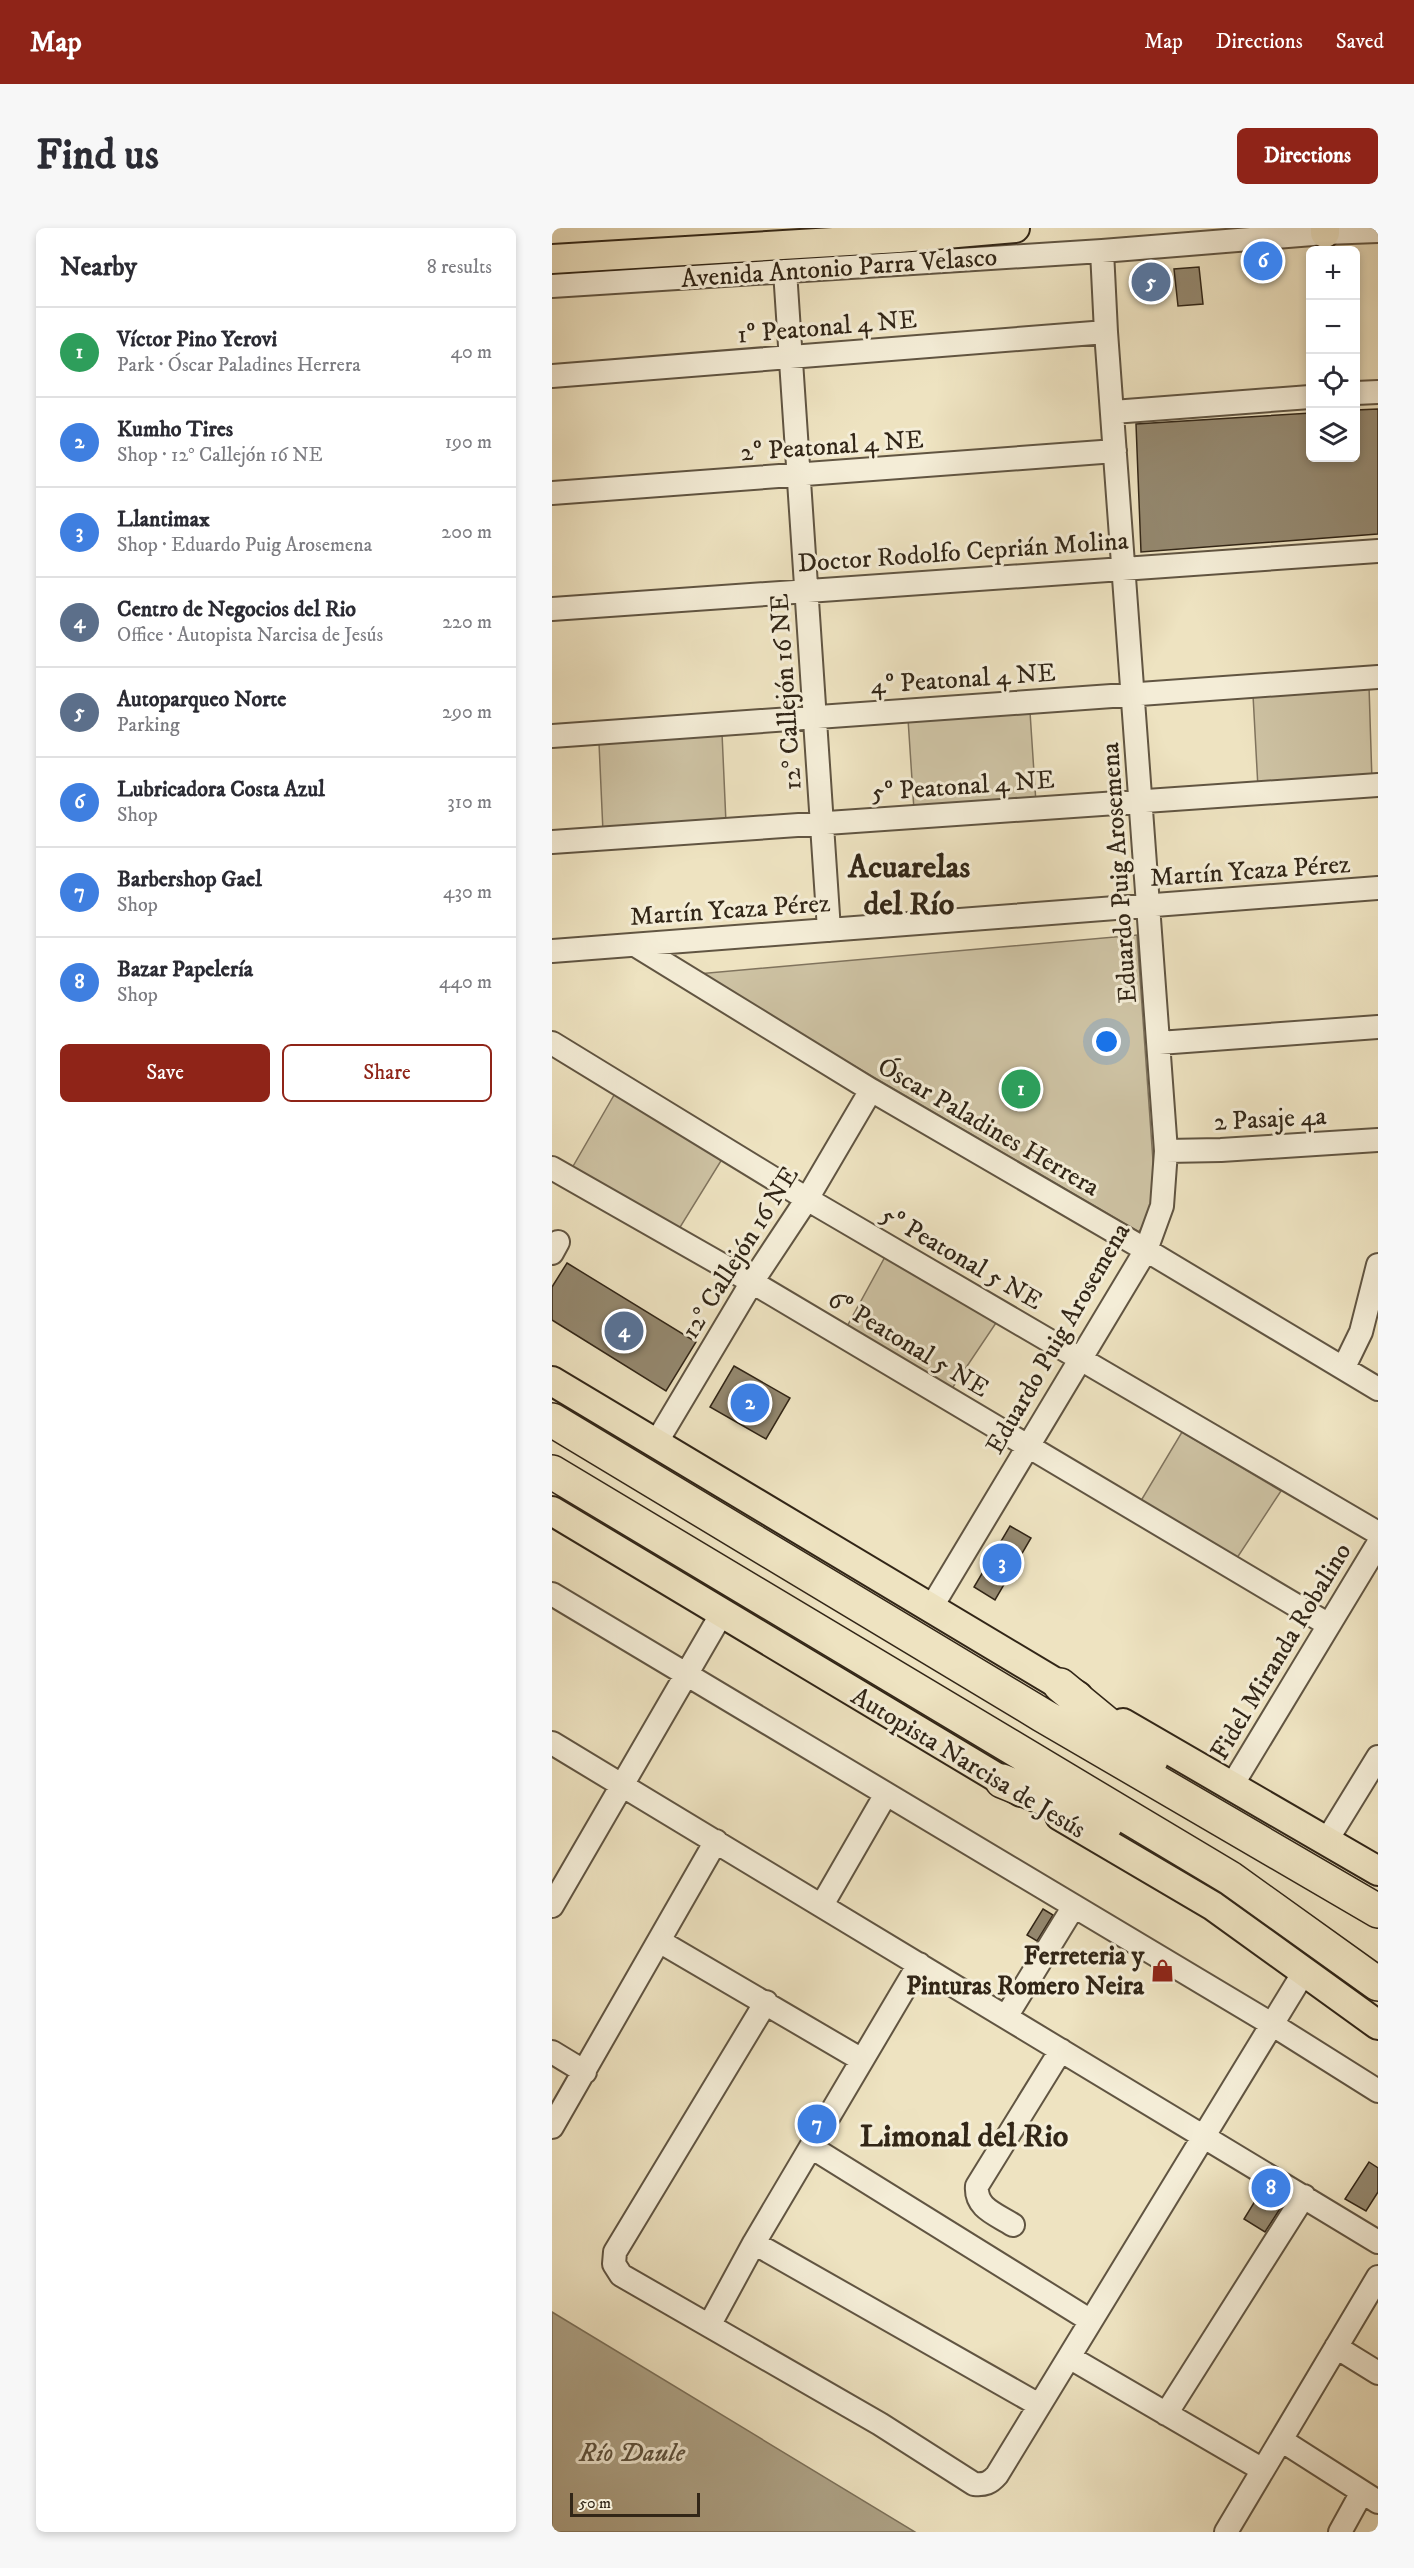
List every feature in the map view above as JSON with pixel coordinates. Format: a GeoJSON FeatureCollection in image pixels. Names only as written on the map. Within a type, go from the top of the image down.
{"type":"FeatureCollection","features":[{"type":"Feature","properties":{"kind":"highway"},"geometry":{"type":"LineString","coordinates":[[552,1420],[1236,1830],[1378,1911]]}},
{"type":"Feature","properties":{"kind":"highway","name":"Autopista Narcisa de Jesús"},"geometry":{"type":"LineString","coordinates":[[552,1472],[1213,1868],[1378,1984]]}},
{"type":"Feature","properties":{"kind":"highway"},"geometry":{"type":"LineString","coordinates":[[1060,1686],[1236,1830]]}},
{"type":"Feature","properties":{"kind":"highway"},"geometry":{"type":"LineString","coordinates":[[1002,1781],[1213,1868]]}},
{"type":"Feature","properties":{"kind":"main road","name":"Avenida Antonio Parra Velasco"},"geometry":{"type":"LineString","coordinates":[[552,259],[900,250],[1015,228]]}},
{"type":"Feature","properties":{"kind":"main road"},"geometry":{"type":"LineString","coordinates":[[552,1381],[1060,1686],[1378,1871]]}},
{"type":"Feature","properties":{"kind":"main road","name":"Autopista Narcisa de Jesús"},"geometry":{"type":"LineString","coordinates":[[552,1511],[1213,1906],[1378,2025]]}},
{"type":"Feature","properties":{"kind":"street","name":"Avenida Antonio Parra Velasco"},"geometry":{"type":"LineString","coordinates":[[552,286],[785,271],[900,250],[1102,251],[1325,230],[1378,231]]}},
{"type":"Feature","properties":{"kind":"street","name":"Eduardo Puig Arosemena"},"geometry":{"type":"LineString","coordinates":[[931,1608],[1146,1250],[1162,1206],[1166,1151],[1102,251]]}},
{"type":"Feature","properties":{"kind":"street","name":"12° Callejón 16 NE"},"geometry":{"type":"LineString","coordinates":[[785,271],[829,930]]}},
{"type":"Feature","properties":{"kind":"street","name":"1º Peatonal 4 NE"},"geometry":{"type":"LineString","coordinates":[[552,376],[1106,332]]}},
{"type":"Feature","properties":{"kind":"street"},"geometry":{"type":"LineString","coordinates":[[1360,393],[1378,392]]}},
{"type":"Feature","properties":{"kind":"street"},"geometry":{"type":"LineString","coordinates":[[1113,412],[1306,397]]}},
{"type":"Feature","properties":{"kind":"street","name":"2º Peatonal 4 NE"},"geometry":{"type":"LineString","coordinates":[[552,493],[1115,451]]}},
{"type":"Feature","properties":{"kind":"street","name":"Doctor Rodolfo Ceprián Molina"},"geometry":{"type":"LineString","coordinates":[[552,609],[1378,551]]}},
{"type":"Feature","properties":{"kind":"street","name":"4º Peatonal 4 NE"},"geometry":{"type":"LineString","coordinates":[[552,736],[1378,677]]}},
{"type":"Feature","properties":{"kind":"street","name":"5º Peatonal 4 NE"},"geometry":{"type":"LineString","coordinates":[[552,842],[1378,785]]}},
{"type":"Feature","properties":{"kind":"street","name":"Martín Ycaza Pérez"},"geometry":{"type":"LineString","coordinates":[[552,951],[1378,888]]}},
{"type":"Feature","properties":{"kind":"street","name":"Óscar Paladines Herrera"},"geometry":{"type":"LineString","coordinates":[[635,945],[871,1090],[1146,1250],[1378,1389]]}},
{"type":"Feature","properties":{"kind":"street"},"geometry":{"type":"LineString","coordinates":[[1159,1043],[1378,1027]]}},
{"type":"Feature","properties":{"kind":"street","name":"5º Peatonal 5 NE"},"geometry":{"type":"LineString","coordinates":[[552,1042],[807,1199],[1378,1533]]}},
{"type":"Feature","properties":{"kind":"street","name":"12° Callejón 16 NE"},"geometry":{"type":"LineString","coordinates":[[656,1443],[752,1282],[807,1199],[871,1090]]}},
{"type":"Feature","properties":{"kind":"street","name":"2 Pasaje 4a"},"geometry":{"type":"LineString","coordinates":[[1166,1151],[1378,1140]]}},
{"type":"Feature","properties":{"kind":"street","name":"6º Peatonal 5 NE"},"geometry":{"type":"LineString","coordinates":[[552,1168],[752,1282],[1329,1625]]}},
{"type":"Feature","properties":{"kind":"street"},"geometry":{"type":"LineString","coordinates":[[1344,1367],[1361,1332],[1378,1265]]}},
{"type":"Feature","properties":{"kind":"street","name":"Fidel Miranda Robalino"},"geometry":{"type":"LineString","coordinates":[[1231,1787],[1378,1544]]}},
{"type":"Feature","properties":{"kind":"street"},"geometry":{"type":"LineString","coordinates":[[552,1594],[1273,2025],[1378,2091]]}},
{"type":"Feature","properties":{"kind":"street"},"geometry":{"type":"LineString","coordinates":[[552,1906],[722,1613]]}},
{"type":"Feature","properties":{"kind":"street"},"geometry":{"type":"LineString","coordinates":[[552,1743],[1378,2242]]}},
{"type":"Feature","properties":{"kind":"street"},"geometry":{"type":"LineString","coordinates":[[1327,1840],[1378,1756]]}},
{"type":"Feature","properties":{"kind":"street"},"geometry":{"type":"LineString","coordinates":[[822,1905],[886,1794]]}},
{"type":"Feature","properties":{"kind":"street"},"geometry":{"type":"LineString","coordinates":[[552,2127],[716,1841]]}},
{"type":"Feature","properties":{"kind":"street"},"geometry":{"type":"LineString","coordinates":[[1006,2017],[1074,1906]]}},
{"type":"Feature","properties":{"kind":"street"},"geometry":{"type":"LineString","coordinates":[[659,1941],[862,2060]]}},
{"type":"Feature","properties":{"kind":"street"},"geometry":{"type":"LineString","coordinates":[[710,2324],[754,2243],[919,1964]]}},
{"type":"Feature","properties":{"kind":"street"},"geometry":{"type":"LineString","coordinates":[[766,2002],[615,2252],[614,2264],[621,2275],[710,2324],[880,2424],[974,2484],[981,2485],[994,2479],[1304,1972]]}},
{"type":"Feature","properties":{"kind":"street"},"geometry":{"type":"LineString","coordinates":[[1013,2224],[980,2203],[976,2196],[977,2186],[1061,2050]]}},
{"type":"Feature","properties":{"kind":"street"},"geometry":{"type":"LineString","coordinates":[[552,2052],[585,2072]]}},
{"type":"Feature","properties":{"kind":"street"},"geometry":{"type":"LineString","coordinates":[[811,2146],[1091,2321]]}},
{"type":"Feature","properties":{"kind":"street"},"geometry":{"type":"LineString","coordinates":[[1166,2414],[1304,2196]]}},
{"type":"Feature","properties":{"kind":"street"},"geometry":{"type":"LineString","coordinates":[[754,2243],[1040,2405]]}},
{"type":"Feature","properties":{"kind":"street"},"geometry":{"type":"LineString","coordinates":[[1226,2532],[1378,2277]]}},
{"type":"Feature","properties":{"kind":"street"},"geometry":{"type":"LineString","coordinates":[[1336,2347],[1378,2373]]}},
{"type":"Feature","properties":{"kind":"street"},"geometry":{"type":"LineString","coordinates":[[1069,2357],[1263,2470]]}},
{"type":"Feature","properties":{"kind":"street"},"geometry":{"type":"LineString","coordinates":[[1281,2440],[1370,2497],[1340,2532]]}},
{"type":"Feature","properties":{"kind":"shaded area"},"geometry":{"type":"Polygon","coordinates":[[[1369,686],[1372,781],[1258,788],[1253,695],[1369,686]]]}},
{"type":"Feature","properties":{"kind":"shaded area"},"geometry":{"type":"Polygon","coordinates":[[[1030,712],[1036,803],[914,810],[908,719],[1030,712]]]}},
{"type":"Feature","properties":{"kind":"shaded area"},"geometry":{"type":"Polygon","coordinates":[[[722,733],[726,823],[603,832],[599,743],[722,733]]]}},
{"type":"Feature","properties":{"kind":"shaded area"},"geometry":{"type":"Polygon","coordinates":[[[1137,935],[1156,1203],[1139,1232],[697,974],[1137,935]]]}},
{"type":"Feature","properties":{"kind":"shaded area"},"geometry":{"type":"Polygon","coordinates":[[[617,1090],[724,1156],[674,1237],[568,1175],[617,1090]]]}},
{"type":"Feature","properties":{"kind":"shaded area"},"geometry":{"type":"Polygon","coordinates":[[[886,1255],[998,1320],[949,1393],[844,1332],[886,1255]]]}},
{"type":"Feature","properties":{"kind":"shaded area"},"geometry":{"type":"Polygon","coordinates":[[[1182,1432],[1281,1491],[1235,1561],[1139,1504],[1182,1432]]]}},
{"type":"Feature","properties":{"kind":"water","name":"Río Daule"},"geometry":{"type":"Polygon","coordinates":[[[552,2312],[915,2532],[552,2532],[552,2312]]]}},
{"type":"Feature","properties":{"kind":"building"},"geometry":{"type":"Polygon","coordinates":[[[1277,252],[1277,269],[1248,270],[1248,253],[1277,252]]]}},
{"type":"Feature","properties":{"kind":"building"},"geometry":{"type":"Polygon","coordinates":[[[1199,267],[1203,304],[1178,306],[1174,269],[1199,267]]]}},
{"type":"Feature","properties":{"kind":"building"},"geometry":{"type":"Polygon","coordinates":[[[1378,409],[1378,534],[1141,552],[1136,424],[1306,413],[1306,462],[1360,462],[1360,410],[1378,409]]]}},
{"type":"Feature","properties":{"kind":"building"},"geometry":{"type":"Polygon","coordinates":[[[567,1263],[696,1342],[666,1391],[552,1320],[552,1287],[567,1263]]]}},
{"type":"Feature","properties":{"kind":"building"},"geometry":{"type":"Polygon","coordinates":[[[734,1366],[790,1398],[766,1439],[710,1407],[734,1366]]]}},
{"type":"Feature","properties":{"kind":"building"},"geometry":{"type":"Polygon","coordinates":[[[1010,1526],[1031,1538],[995,1600],[974,1587],[1010,1526]]]}},
{"type":"Feature","properties":{"kind":"building"},"geometry":{"type":"Polygon","coordinates":[[[1043,1909],[1053,1915],[1037,1941],[1027,1935],[1043,1909]]]}},
{"type":"Feature","properties":{"kind":"building"},"geometry":{"type":"Polygon","coordinates":[[[1369,2162],[1378,2168],[1378,2192],[1366,2211],[1345,2199],[1369,2162]]]}},
{"type":"Feature","properties":{"kind":"building"},"geometry":{"type":"Polygon","coordinates":[[[1263,2188],[1285,2201],[1265,2232],[1244,2219],[1263,2188]]]}},
{"type":"Feature","properties":{"kind":"place","name":"Lubricadora Costa Azul"},"geometry":{"type":"Point","coordinates":[1263,261]}},
{"type":"Feature","properties":{"kind":"place","name":"Autoparqueo Norte"},"geometry":{"type":"Point","coordinates":[1151,282]}},
{"type":"Feature","properties":{"kind":"place","name":"Víctor Pino Yerovi"},"geometry":{"type":"Point","coordinates":[1021,1089]}},
{"type":"Feature","properties":{"kind":"place","name":"Centro de Negocios del Rio"},"geometry":{"type":"Point","coordinates":[624,1331]}},
{"type":"Feature","properties":{"kind":"place","name":"Kumho Tires"},"geometry":{"type":"Point","coordinates":[750,1403]}},
{"type":"Feature","properties":{"kind":"place","name":"Llantimax"},"geometry":{"type":"Point","coordinates":[1002,1563]}},
{"type":"Feature","properties":{"kind":"place","name":"Ferreteria y Pinturas Romero Neira"},"geometry":{"type":"Point","coordinates":[1162,1970]}},
{"type":"Feature","properties":{"kind":"place","name":"Barbershop Gael"},"geometry":{"type":"Point","coordinates":[817,2124]}},
{"type":"Feature","properties":{"kind":"place","name":"Bazar Papelería"},"geometry":{"type":"Point","coordinates":[1271,2188]}},
{"type":"Feature","properties":{"kind":"district","name":"Acuarelas del Río"},"geometry":{"type":"Point","coordinates":[909,884]}},
{"type":"Feature","properties":{"kind":"district","name":"Limonal del Rio"},"geometry":{"type":"Point","coordinates":[964,2135]}}]}
